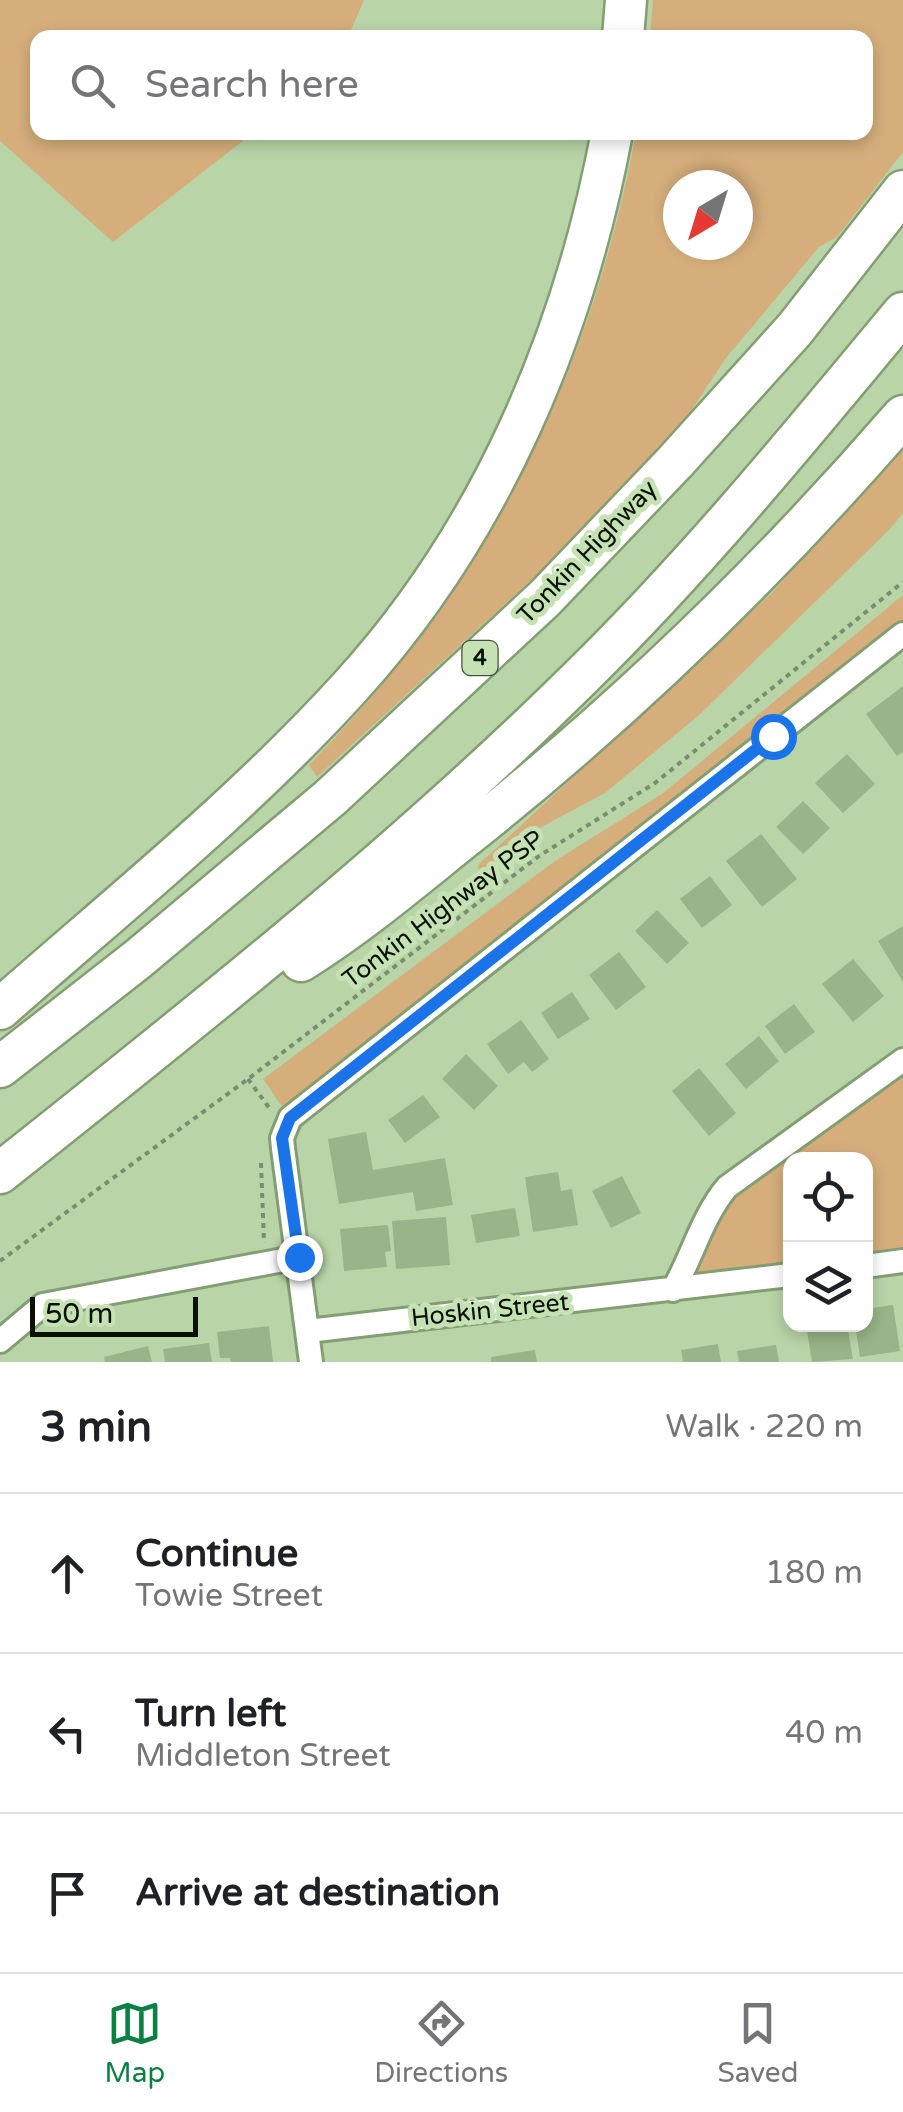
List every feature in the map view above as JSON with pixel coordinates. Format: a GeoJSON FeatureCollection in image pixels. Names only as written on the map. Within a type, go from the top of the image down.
{"type":"FeatureCollection","features":[{"type":"Feature","properties":{"kind":"highway"},"geometry":{"type":"LineString","coordinates":[[600,30],[601,0]]}},
{"type":"Feature","properties":{"kind":"highway"},"geometry":{"type":"LineString","coordinates":[[624,30],[626,0]]}},
{"type":"Feature","properties":{"kind":"highway"},"geometry":{"type":"LineString","coordinates":[[582,266],[590,140]]}},
{"type":"Feature","properties":{"kind":"highway"},"geometry":{"type":"LineString","coordinates":[[0,1009],[266,772],[352,684],[386,643],[468,526],[536,395],[582,266],[610,140]]}},
{"type":"Feature","properties":{"kind":"highway","name":"Tonkin Highway"},"geometry":{"type":"LineString","coordinates":[[0,1066],[138,958],[330,798],[545,598],[795,329],[903,191]]}},
{"type":"Feature","properties":{"kind":"highway"},"geometry":{"type":"LineString","coordinates":[[0,1174],[154,1053],[454,797],[584,675],[670,586],[903,313]]}},
{"type":"Feature","properties":{"kind":"highway"},"geometry":{"type":"LineString","coordinates":[[670,586],[762,504],[903,348]]}},
{"type":"Feature","properties":{"kind":"highway"},"geometry":{"type":"LineString","coordinates":[[154,1053],[318,950],[512,801],[726,606],[903,416]]}},
{"type":"Feature","properties":{"kind":"street"},"geometry":{"type":"LineString","coordinates":[[312,1362],[282,1138],[290,1118],[903,634]]}},
{"type":"Feature","properties":{"kind":"street"},"geometry":{"type":"LineString","coordinates":[[672,1290],[711,1206],[728,1187],[903,1060]]}},
{"type":"Feature","properties":{"kind":"street"},"geometry":{"type":"LineString","coordinates":[[0,1342],[43,1305],[299,1257]]}},
{"type":"Feature","properties":{"kind":"street"},"geometry":{"type":"LineString","coordinates":[[873,1265],[903,1261]]}},
{"type":"Feature","properties":{"kind":"street","name":"Hoskin Street"},"geometry":{"type":"LineString","coordinates":[[308,1331],[783,1276]]}},
{"type":"Feature","properties":{"kind":"path","name":"Tonkin Highway PSP"},"geometry":{"type":"LineString","coordinates":[[0,1261],[248,1079],[538,856],[656,782],[903,582]]}},
{"type":"Feature","properties":{"kind":"shaded area"},"geometry":{"type":"Polygon","coordinates":[[[0,0],[364,0],[351,30],[30,30],[30,140],[244,140],[113,242],[0,141],[0,0]]]}},
{"type":"Feature","properties":{"kind":"shaded area"},"geometry":{"type":"Polygon","coordinates":[[[653,0],[903,0],[903,152],[837,237],[819,247],[726,358],[683,423],[651,460],[569,545],[317,777],[309,765],[372,697],[428,625],[478,551],[522,474],[559,394],[591,310],[634,140],[873,140],[873,30],[651,30],[653,0]]]}},
{"type":"Feature","properties":{"kind":"shaded area"},"geometry":{"type":"Polygon","coordinates":[[[903,440],[903,513],[890,529],[698,716],[605,793],[528,834],[480,874],[478,865],[772,593],[903,440]]]}},
{"type":"Feature","properties":{"kind":"shaded area"},"geometry":{"type":"Polygon","coordinates":[[[903,595],[903,634],[290,1118],[263,1079],[555,861],[662,794],[903,595]]]}},
{"type":"Feature","properties":{"kind":"shaded area"},"geometry":{"type":"Polygon","coordinates":[[[903,1060],[903,1261],[873,1265],[873,1152],[783,1152],[783,1276],[673,1290],[711,1206],[903,1060]]]}},
{"type":"Feature","properties":{"kind":"building"},"geometry":{"type":"Polygon","coordinates":[[[903,686],[903,752],[897,756],[866,714],[903,686]]]}},
{"type":"Feature","properties":{"kind":"building"},"geometry":{"type":"Polygon","coordinates":[[[847,754],[875,784],[843,813],[815,783],[847,754]]]}},
{"type":"Feature","properties":{"kind":"building"},"geometry":{"type":"Polygon","coordinates":[[[803,801],[830,828],[803,854],[776,827],[803,801]]]}},
{"type":"Feature","properties":{"kind":"building"},"geometry":{"type":"Polygon","coordinates":[[[761,834],[797,879],[762,907],[726,861],[761,834]]]}},
{"type":"Feature","properties":{"kind":"building"},"geometry":{"type":"Polygon","coordinates":[[[710,876],[732,905],[702,928],[680,899],[710,876]]]}},
{"type":"Feature","properties":{"kind":"building"},"geometry":{"type":"Polygon","coordinates":[[[657,910],[689,943],[667,964],[635,931],[657,910]]]}},
{"type":"Feature","properties":{"kind":"building"},"geometry":{"type":"Polygon","coordinates":[[[903,926],[903,982],[878,941],[903,926]]]}},
{"type":"Feature","properties":{"kind":"building"},"geometry":{"type":"Polygon","coordinates":[[[619,952],[646,987],[616,1010],[589,975],[619,952]]]}},
{"type":"Feature","properties":{"kind":"building"},"geometry":{"type":"Polygon","coordinates":[[[853,959],[884,996],[853,1022],[822,984],[853,959]]]}},
{"type":"Feature","properties":{"kind":"building"},"geometry":{"type":"Polygon","coordinates":[[[572,992],[590,1019],[558,1039],[541,1013],[572,992]]]}},
{"type":"Feature","properties":{"kind":"building"},"geometry":{"type":"Polygon","coordinates":[[[794,1004],[815,1032],[785,1054],[765,1026],[794,1004]]]}},
{"type":"Feature","properties":{"kind":"building"},"geometry":{"type":"Polygon","coordinates":[[[521,1020],[549,1059],[532,1072],[524,1062],[508,1074],[487,1044],[521,1020]]]}},
{"type":"Feature","properties":{"kind":"building"},"geometry":{"type":"Polygon","coordinates":[[[759,1036],[779,1061],[746,1089],[725,1064],[759,1036]]]}},
{"type":"Feature","properties":{"kind":"building"},"geometry":{"type":"Polygon","coordinates":[[[466,1054],[498,1086],[474,1110],[442,1079],[466,1054]]]}},
{"type":"Feature","properties":{"kind":"building"},"geometry":{"type":"Polygon","coordinates":[[[699,1068],[736,1113],[709,1136],[672,1091],[699,1068]]]}},
{"type":"Feature","properties":{"kind":"building"},"geometry":{"type":"Polygon","coordinates":[[[423,1095],[440,1117],[405,1143],[388,1120],[423,1095]]]}},
{"type":"Feature","properties":{"kind":"building"},"geometry":{"type":"Polygon","coordinates":[[[366,1132],[373,1170],[445,1158],[453,1205],[416,1211],[413,1192],[339,1204],[328,1139],[366,1132]]]}},
{"type":"Feature","properties":{"kind":"building"},"geometry":{"type":"Polygon","coordinates":[[[558,1172],[561,1191],[572,1189],[578,1225],[533,1232],[525,1177],[558,1172]]]}},
{"type":"Feature","properties":{"kind":"building"},"geometry":{"type":"Polygon","coordinates":[[[622,1176],[641,1213],[611,1228],[592,1191],[622,1176]]]}},
{"type":"Feature","properties":{"kind":"building"},"geometry":{"type":"Polygon","coordinates":[[[515,1208],[520,1236],[476,1243],[471,1215],[515,1208]]]}},
{"type":"Feature","properties":{"kind":"building"},"geometry":{"type":"Polygon","coordinates":[[[446,1217],[450,1265],[396,1269],[392,1221],[446,1217]]]}},
{"type":"Feature","properties":{"kind":"building"},"geometry":{"type":"Polygon","coordinates":[[[388,1225],[391,1251],[385,1252],[387,1267],[344,1271],[340,1229],[388,1225]]]}},
{"type":"Feature","properties":{"kind":"building"},"geometry":{"type":"Polygon","coordinates":[[[893,1305],[900,1351],[860,1357],[856,1332],[873,1332],[873,1308],[893,1305]]]}},
{"type":"Feature","properties":{"kind":"building"},"geometry":{"type":"Polygon","coordinates":[[[269,1326],[273,1362],[231,1362],[230,1358],[220,1358],[217,1332],[269,1326]]]}},
{"type":"Feature","properties":{"kind":"building"},"geometry":{"type":"Polygon","coordinates":[[[807,1332],[848,1332],[853,1359],[812,1362],[807,1332]]]}},
{"type":"Feature","properties":{"kind":"building"},"geometry":{"type":"Polygon","coordinates":[[[209,1343],[212,1362],[165,1362],[163,1349],[209,1343]]]}},
{"type":"Feature","properties":{"kind":"building"},"geometry":{"type":"Polygon","coordinates":[[[718,1344],[721,1362],[683,1362],[681,1350],[718,1344]]]}},
{"type":"Feature","properties":{"kind":"building"},"geometry":{"type":"Polygon","coordinates":[[[776,1345],[779,1362],[739,1362],[737,1351],[776,1345]]]}},
{"type":"Feature","properties":{"kind":"building"},"geometry":{"type":"Polygon","coordinates":[[[148,1346],[152,1362],[105,1362],[104,1357],[148,1346]]]}},
{"type":"Feature","properties":{"kind":"building"},"geometry":{"type":"Polygon","coordinates":[[[535,1350],[537,1362],[491,1362],[491,1357],[535,1350]]]}},
{"type":"Feature","properties":{"kind":"route"},"geometry":{"type":"LineString","coordinates":[[299,1257],[282,1138],[290,1118],[773,736]]}}]}
